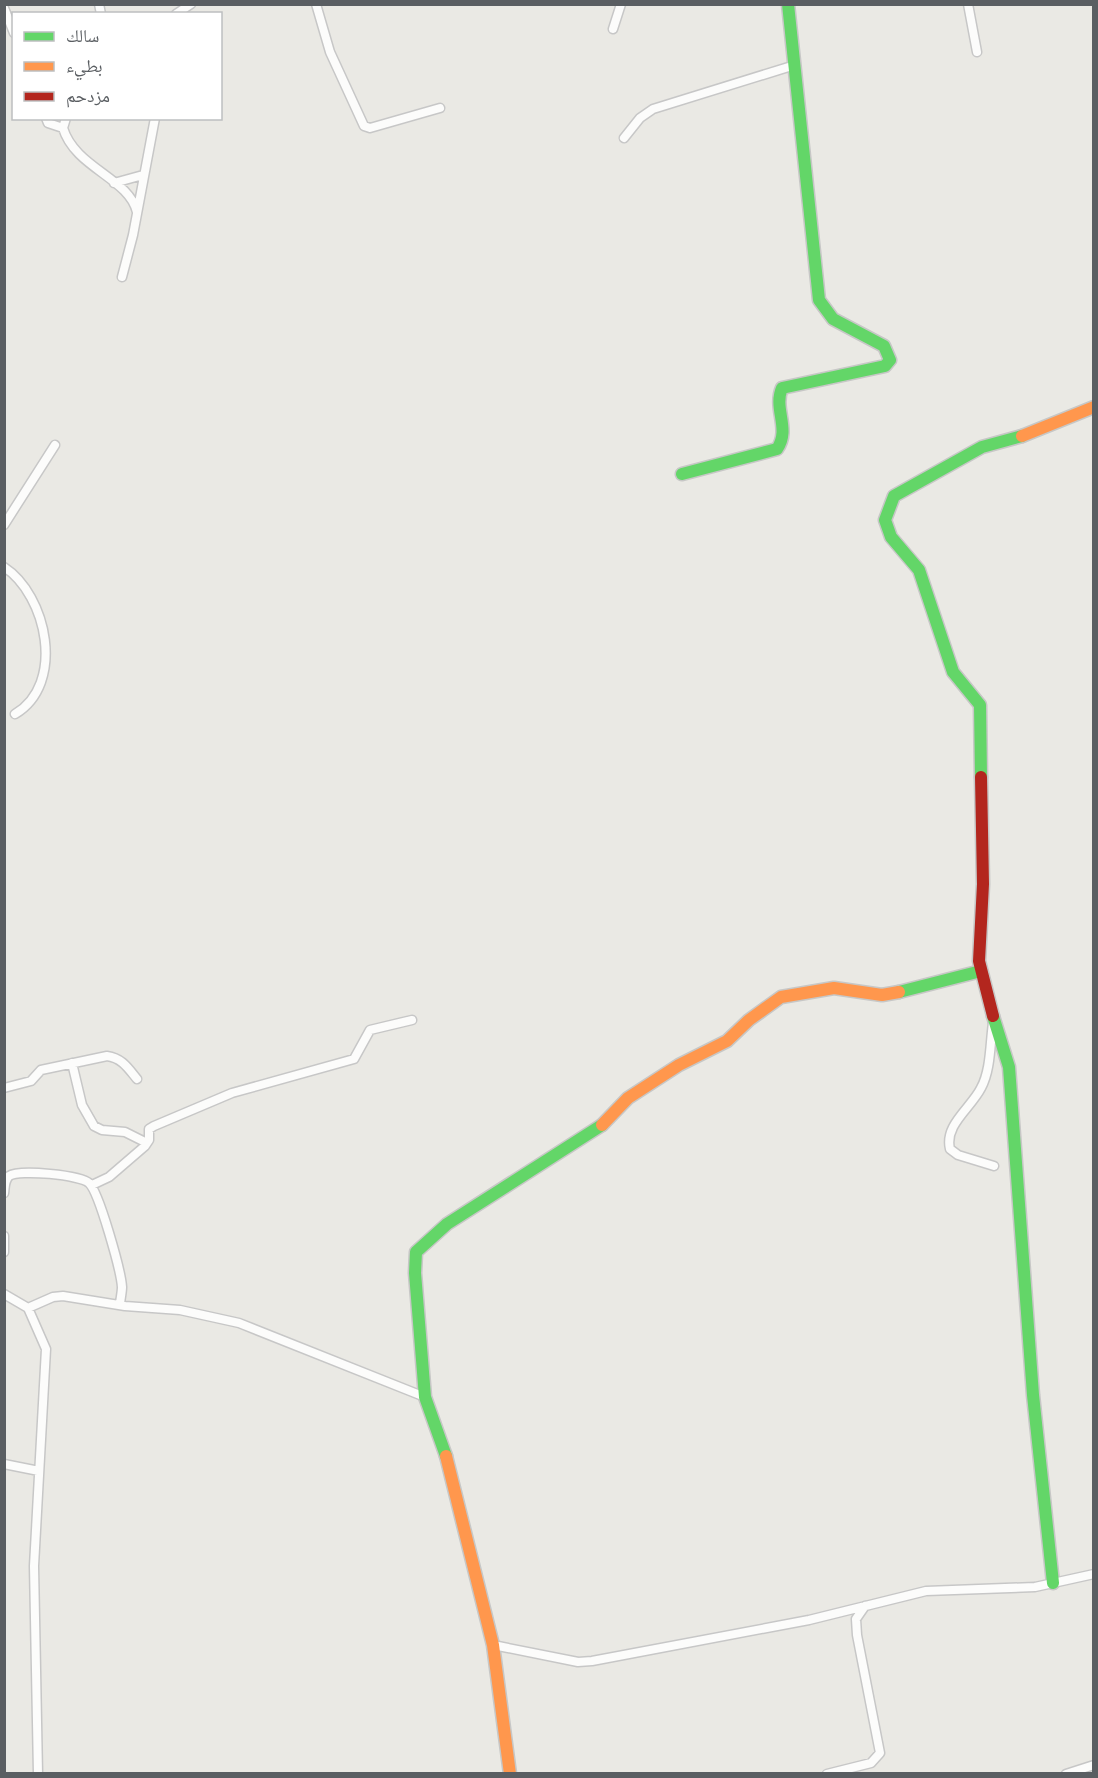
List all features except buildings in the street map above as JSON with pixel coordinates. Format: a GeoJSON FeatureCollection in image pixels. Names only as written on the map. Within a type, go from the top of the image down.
{"type":"FeatureCollection","features":[{"type":"Feature","properties":{"kind":"street"},"geometry":{"type":"LineString","coordinates":[[316,4],[330,52],[364,126],[370,128],[440,108]]}},
{"type":"Feature","properties":{"kind":"street"},"geometry":{"type":"LineString","coordinates":[[614,29],[621,4]]}},
{"type":"Feature","properties":{"kind":"street"},"geometry":{"type":"LineString","coordinates":[[682,474],[777,449],[783,443],[784,434],[778,397],[782,388],[885,366],[890,360],[884,346],[833,319],[819,300],[788,4]]}},
{"type":"Feature","properties":{"kind":"street"},"geometry":{"type":"LineString","coordinates":[[968,4],[977,52]]}},
{"type":"Feature","properties":{"kind":"street"},"geometry":{"type":"LineString","coordinates":[[4,8],[12,28]]}},
{"type":"Feature","properties":{"kind":"street"},"geometry":{"type":"LineString","coordinates":[[624,138],[640,118],[653,109],[795,65]]}},
{"type":"Feature","properties":{"kind":"street"},"geometry":{"type":"LineString","coordinates":[[47,120],[48,123],[63,128],[73,147],[96,171],[128,194],[137,212]]}},
{"type":"Feature","properties":{"kind":"street"},"geometry":{"type":"LineString","coordinates":[[63,128],[65,120]]}},
{"type":"Feature","properties":{"kind":"street"},"geometry":{"type":"LineString","coordinates":[[122,277],[137,212],[154,120]]}},
{"type":"Feature","properties":{"kind":"street"},"geometry":{"type":"LineString","coordinates":[[114,183],[143,175]]}},
{"type":"Feature","properties":{"kind":"street"},"geometry":{"type":"LineString","coordinates":[[1053,1583],[1033,1395],[1010,1079],[1004,1047],[981,971],[983,752],[980,705],[953,672],[919,570],[913,558],[891,539],[885,527],[885,510],[894,496],[982,447],[1024,435],[1094,407]]}},
{"type":"Feature","properties":{"kind":"street"},"geometry":{"type":"LineString","coordinates":[[4,525],[55,445]]}},
{"type":"Feature","properties":{"kind":"street"},"geometry":{"type":"LineString","coordinates":[[4,567],[25,583],[34,603],[47,663],[45,677],[34,699],[15,714]]}},
{"type":"Feature","properties":{"kind":"street"},"geometry":{"type":"LineString","coordinates":[[510,1773],[493,1645],[444,1447],[425,1397],[416,1252],[447,1224],[598,1130],[628,1098],[679,1065],[727,1041],[749,1020],[780,997],[834,988],[854,993],[882,995],[934,985],[981,971]]}},
{"type":"Feature","properties":{"kind":"street"},"geometry":{"type":"LineString","coordinates":[[994,1019],[983,1086],[949,1136],[950,1149],[958,1155],[994,1166]]}},
{"type":"Feature","properties":{"kind":"street"},"geometry":{"type":"LineString","coordinates":[[92,1185],[110,1177],[147,1143],[150,1129],[154,1126],[232,1093],[354,1059],[370,1030],[412,1020]]}},
{"type":"Feature","properties":{"kind":"street"},"geometry":{"type":"LineString","coordinates":[[4,1088],[31,1081],[41,1070],[100,1056],[116,1057],[137,1079]]}},
{"type":"Feature","properties":{"kind":"street"},"geometry":{"type":"LineString","coordinates":[[72,1063],[82,1105],[94,1126],[102,1130],[125,1132],[147,1143]]}},
{"type":"Feature","properties":{"kind":"street"},"geometry":{"type":"LineString","coordinates":[[4,1193],[8,1177],[19,1173],[78,1176],[92,1185],[122,1285],[120,1305]]}},
{"type":"Feature","properties":{"kind":"street"},"geometry":{"type":"LineString","coordinates":[[4,1236],[4,1252]]}},
{"type":"Feature","properties":{"kind":"street"},"geometry":{"type":"LineString","coordinates":[[4,1294],[28,1308],[46,1349],[34,1566],[38,1773]]}},
{"type":"Feature","properties":{"kind":"street"},"geometry":{"type":"LineString","coordinates":[[28,1308],[53,1297],[63,1296],[120,1305],[180,1310],[239,1323],[425,1397]]}},
{"type":"Feature","properties":{"kind":"street"},"geometry":{"type":"LineString","coordinates":[[4,1464],[39,1471]]}},
{"type":"Feature","properties":{"kind":"street"},"geometry":{"type":"LineString","coordinates":[[493,1645],[578,1662],[592,1661],[809,1620],[926,1591],[1035,1587],[1094,1574]]}},
{"type":"Feature","properties":{"kind":"street"},"geometry":{"type":"LineString","coordinates":[[827,1773],[871,1763],[880,1753],[857,1635],[856,1618],[865,1606]]}},
{"type":"Feature","properties":{"kind":"street"},"geometry":{"type":"LineString","coordinates":[[1066,1773],[1094,1765]]}},
{"type":"Feature","properties":{"kind":"traffic: fast"},"geometry":{"type":"LineString","coordinates":[[682,474],[777,449],[782,434],[779,404],[782,388],[885,366],[890,360],[884,346],[833,319],[819,300],[788,4]]}},
{"type":"Feature","properties":{"kind":"traffic: fast"},"geometry":{"type":"LineString","coordinates":[[981,777],[980,705],[953,672],[919,570],[891,537],[885,520],[894,496],[982,447],[1022,436]]}},
{"type":"Feature","properties":{"kind":"traffic: fast"},"geometry":{"type":"LineString","coordinates":[[899,992],[981,971]]}},
{"type":"Feature","properties":{"kind":"traffic: fast"},"geometry":{"type":"LineString","coordinates":[[993,1016],[1009,1067],[1033,1395],[1053,1583]]}},
{"type":"Feature","properties":{"kind":"traffic: fast"},"geometry":{"type":"LineString","coordinates":[[446,1456],[425,1397],[415,1273],[416,1252],[447,1224],[602,1125]]}},
{"type":"Feature","properties":{"kind":"traffic: slow"},"geometry":{"type":"LineString","coordinates":[[1022,436],[1094,407]]}},
{"type":"Feature","properties":{"kind":"traffic: slow"},"geometry":{"type":"LineString","coordinates":[[602,1125],[628,1098],[679,1065],[727,1041],[749,1020],[781,997],[834,988],[882,995],[899,992]]}},
{"type":"Feature","properties":{"kind":"traffic: slow"},"geometry":{"type":"LineString","coordinates":[[446,1456],[493,1645],[510,1774]]}},
{"type":"Feature","properties":{"kind":"traffic: jam"},"geometry":{"type":"LineString","coordinates":[[981,777],[983,884],[979,961],[993,1016]]}}]}
